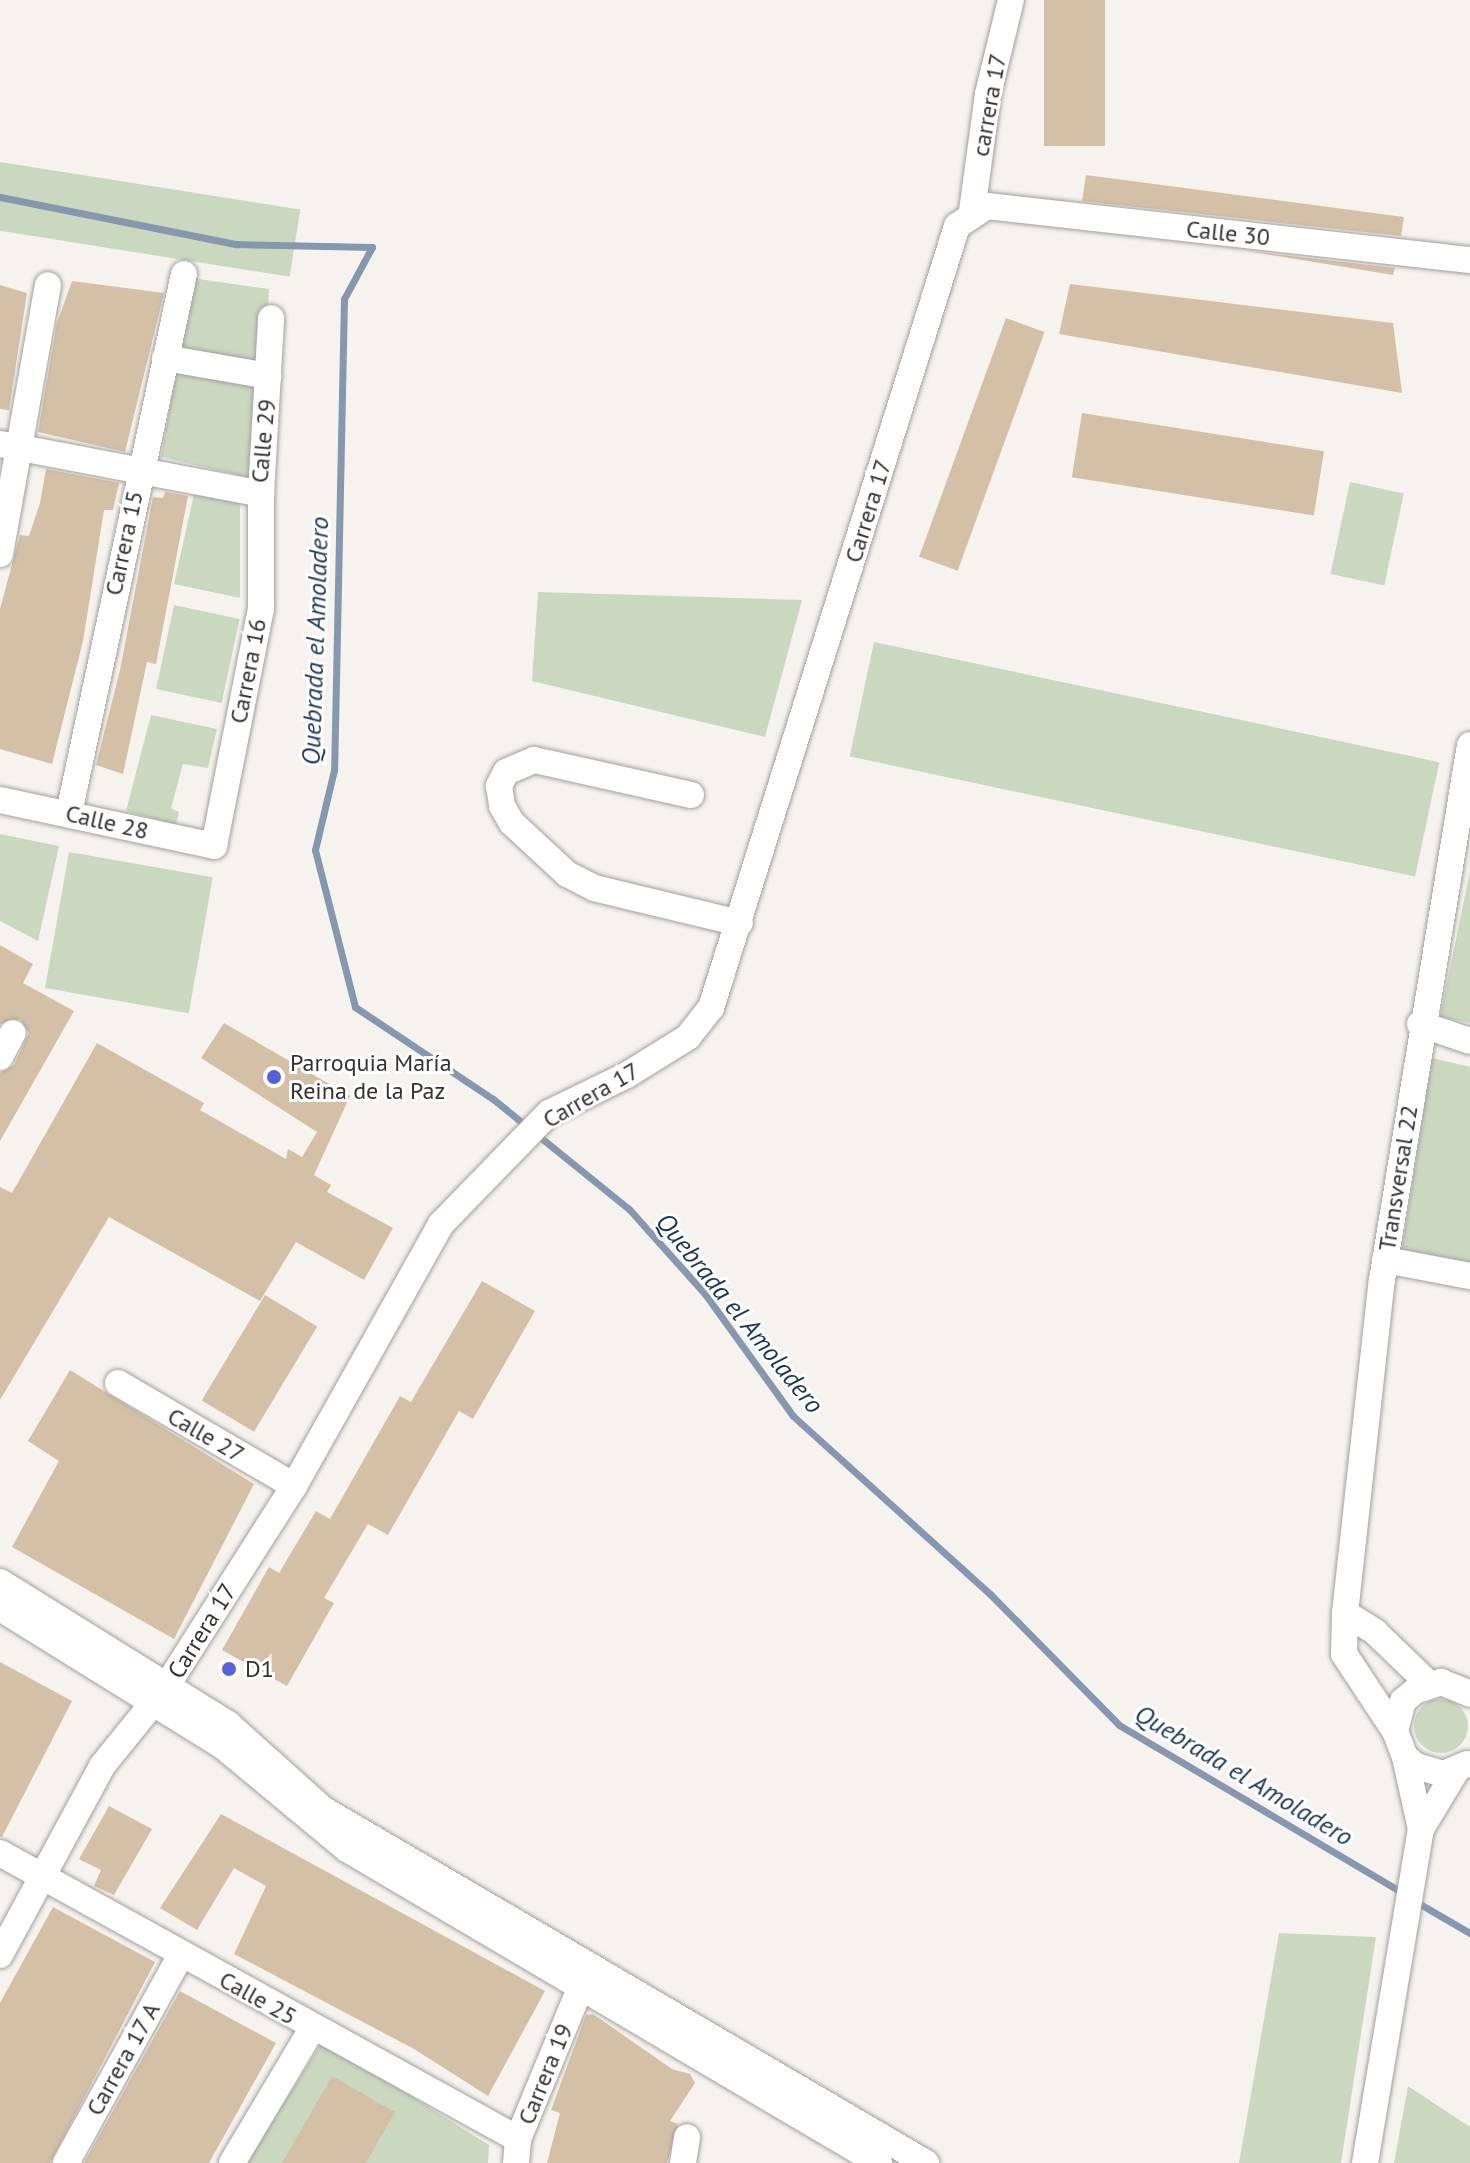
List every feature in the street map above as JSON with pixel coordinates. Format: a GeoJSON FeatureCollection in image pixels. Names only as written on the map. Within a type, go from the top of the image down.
{"type":"FeatureCollection","features":[{"type":"Feature","properties":{"kind":"street","name":"carrera 17"},"geometry":{"type":"LineString","coordinates":[[979,209],[988,94],[1011,0]]}},
{"type":"Feature","properties":{"kind":"street","name":"Calle 30"},"geometry":{"type":"LineString","coordinates":[[979,209],[1470,260]]}},
{"type":"Feature","properties":{"kind":"street","name":"Carrera 17"},"geometry":{"type":"LineString","coordinates":[[0,1955],[102,1766],[160,1694],[294,1486],[441,1224],[549,1113],[627,1075],[688,1037],[711,1008],[957,226],[979,209]]}},
{"type":"Feature","properties":{"kind":"street","name":"Carrera 15"},"geometry":{"type":"LineString","coordinates":[[69,813],[139,472],[184,274]]}},
{"type":"Feature","properties":{"kind":"street"},"geometry":{"type":"LineString","coordinates":[[0,554],[10,446],[48,285]]}},
{"type":"Feature","properties":{"kind":"street","name":"Calle 29"},"geometry":{"type":"LineString","coordinates":[[10,446],[261,494],[271,318]]}},
{"type":"Feature","properties":{"kind":"street"},"geometry":{"type":"LineString","coordinates":[[165,358],[268,376]]}},
{"type":"Feature","properties":{"kind":"street","name":"Carrera 16"},"geometry":{"type":"LineString","coordinates":[[214,846],[261,608],[261,494]]}},
{"type":"Feature","properties":{"kind":"street","name":"Transversal 22"},"geometry":{"type":"LineString","coordinates":[[1421,1829],[1405,1757],[1395,1731],[1344,1654],[1345,1613],[1385,1260],[1420,1024],[1470,745]]}},
{"type":"Feature","properties":{"kind":"street"},"geometry":{"type":"LineString","coordinates":[[691,795],[534,760],[506,772],[499,786],[502,806],[512,823],[567,874],[594,888],[740,923]]}},
{"type":"Feature","properties":{"kind":"street","name":"Calle 28"},"geometry":{"type":"LineString","coordinates":[[0,800],[214,846]]}},
{"type":"Feature","properties":{"kind":"street"},"geometry":{"type":"LineString","coordinates":[[1420,1024],[1470,1041]]}},
{"type":"Feature","properties":{"kind":"street"},"geometry":{"type":"LineString","coordinates":[[0,1057],[13,1033]]}},
{"type":"Feature","properties":{"kind":"street"},"geometry":{"type":"LineString","coordinates":[[1385,1260],[1470,1276]]}},
{"type":"Feature","properties":{"kind":"street","name":"Calle 27"},"geometry":{"type":"LineString","coordinates":[[118,1383],[294,1486]]}},
{"type":"Feature","properties":{"kind":"street"},"geometry":{"type":"LineString","coordinates":[[0,1582],[160,1694],[347,1849],[879,2163]]}},
{"type":"Feature","properties":{"kind":"street"},"geometry":{"type":"LineString","coordinates":[[0,1608],[160,1694],[228,1724],[324,1810],[926,2163]]}},
{"type":"Feature","properties":{"kind":"street"},"geometry":{"type":"LineString","coordinates":[[1345,1613],[1375,1632],[1429,1684],[1468,1690]]}},
{"type":"Feature","properties":{"kind":"street"},"geometry":{"type":"LineString","coordinates":[[1395,1731],[1403,1701],[1429,1684]]}},
{"type":"Feature","properties":{"kind":"street"},"geometry":{"type":"LineString","coordinates":[[1405,1757],[1429,1772],[1463,1766]]}},
{"type":"Feature","properties":{"kind":"street"},"geometry":{"type":"LineString","coordinates":[[1365,2163],[1421,1829],[1463,1766]]}},
{"type":"Feature","properties":{"kind":"street","name":"Calle 25"},"geometry":{"type":"LineString","coordinates":[[0,1853],[312,2029],[517,2151]]}},
{"type":"Feature","properties":{"kind":"street","name":"Carrera 17 A"},"geometry":{"type":"LineString","coordinates":[[66,2163],[181,1955]]}},
{"type":"Feature","properties":{"kind":"street","name":"Carrera 19"},"geometry":{"type":"LineString","coordinates":[[517,2151],[581,1986]]}},
{"type":"Feature","properties":{"kind":"street"},"geometry":{"type":"LineString","coordinates":[[232,2163],[312,2029]]}},
{"type":"Feature","properties":{"kind":"green space"},"geometry":{"type":"Polygon","coordinates":[[[0,162],[300,210],[290,277],[0,231],[0,162]]]}},
{"type":"Feature","properties":{"kind":"green space"},"geometry":{"type":"Polygon","coordinates":[[[191,278],[269,289],[265,370],[175,356],[191,278]]]}},
{"type":"Feature","properties":{"kind":"green space"},"geometry":{"type":"Polygon","coordinates":[[[176,371],[263,383],[256,479],[161,457],[176,371]]]}},
{"type":"Feature","properties":{"kind":"green space"},"geometry":{"type":"Polygon","coordinates":[[[1350,482],[1404,493],[1384,585],[1330,574],[1350,482]]]}},
{"type":"Feature","properties":{"kind":"green space"},"geometry":{"type":"Polygon","coordinates":[[[194,494],[240,501],[240,598],[174,584],[194,494]]]}},
{"type":"Feature","properties":{"kind":"green space"},"geometry":{"type":"Polygon","coordinates":[[[538,592],[802,600],[765,737],[532,681],[538,592]]]}},
{"type":"Feature","properties":{"kind":"green space"},"geometry":{"type":"Polygon","coordinates":[[[174,605],[240,619],[222,703],[156,689],[174,605]]]}},
{"type":"Feature","properties":{"kind":"green space"},"geometry":{"type":"Polygon","coordinates":[[[874,642],[1439,762],[1415,877],[850,756],[874,642]]]}},
{"type":"Feature","properties":{"kind":"green space"},"geometry":{"type":"Polygon","coordinates":[[[151,715],[217,729],[208,768],[183,764],[171,808],[179,812],[176,825],[126,811],[151,715]]]}},
{"type":"Feature","properties":{"kind":"green space"},"geometry":{"type":"Polygon","coordinates":[[[0,834],[59,846],[38,941],[0,921],[0,834]]]}},
{"type":"Feature","properties":{"kind":"green space"},"geometry":{"type":"Polygon","coordinates":[[[69,852],[213,877],[189,1013],[45,988],[69,852]]]}},
{"type":"Feature","properties":{"kind":"green space"},"geometry":{"type":"Polygon","coordinates":[[[1470,871],[1470,1023],[1440,1017],[1470,871]]]}},
{"type":"Feature","properties":{"kind":"green space"},"geometry":{"type":"Polygon","coordinates":[[[1432,1058],[1470,1067],[1470,1262],[1402,1249],[1432,1058]]]}},
{"type":"Feature","properties":{"kind":"green space"},"geometry":{"type":"Polygon","coordinates":[[[1441,1699],[1460,1707],[1468,1726],[1460,1745],[1441,1753],[1422,1745],[1414,1726],[1422,1707],[1441,1699]]]}},
{"type":"Feature","properties":{"kind":"green space"},"geometry":{"type":"Polygon","coordinates":[[[1279,1933],[1376,1937],[1341,2163],[1239,2163],[1279,1933]]]}},
{"type":"Feature","properties":{"kind":"green space"},"geometry":{"type":"Polygon","coordinates":[[[323,2041],[489,2145],[488,2163],[246,2163],[323,2041]]]}},
{"type":"Feature","properties":{"kind":"green space"},"geometry":{"type":"Polygon","coordinates":[[[1408,2086],[1470,2127],[1470,2163],[1394,2163],[1408,2086]]]}},
{"type":"Feature","properties":{"kind":"building"},"geometry":{"type":"Polygon","coordinates":[[[1044,0],[1105,0],[1105,146],[1044,146],[1044,0]]]}},
{"type":"Feature","properties":{"kind":"building"},"geometry":{"type":"Polygon","coordinates":[[[1086,175],[1404,217],[1401,236],[1082,201],[1086,175]]]}},
{"type":"Feature","properties":{"kind":"building"},"geometry":{"type":"Polygon","coordinates":[[[1247,251],[1395,268],[1393,275],[1247,251]]]}},
{"type":"Feature","properties":{"kind":"building"},"geometry":{"type":"Polygon","coordinates":[[[72,281],[164,293],[125,452],[38,432],[57,323],[72,281]]]}},
{"type":"Feature","properties":{"kind":"building"},"geometry":{"type":"Polygon","coordinates":[[[1070,284],[1393,323],[1402,393],[1059,334],[1070,284]]]}},
{"type":"Feature","properties":{"kind":"building"},"geometry":{"type":"Polygon","coordinates":[[[0,285],[27,293],[9,410],[0,409],[0,285]]]}},
{"type":"Feature","properties":{"kind":"building"},"geometry":{"type":"Polygon","coordinates":[[[1006,318],[1045,332],[958,571],[919,557],[1006,318]]]}},
{"type":"Feature","properties":{"kind":"building"},"geometry":{"type":"Polygon","coordinates":[[[1082,413],[1324,451],[1314,516],[1072,477],[1082,413]]]}},
{"type":"Feature","properties":{"kind":"building"},"geometry":{"type":"Polygon","coordinates":[[[46,469],[119,483],[113,510],[104,510],[83,641],[52,764],[0,749],[0,609],[20,535],[29,536],[40,503],[46,469]]]}},
{"type":"Feature","properties":{"kind":"building"},"geometry":{"type":"Polygon","coordinates":[[[165,492],[188,496],[156,664],[147,662],[123,774],[96,765],[120,670],[153,497],[163,498],[165,492]]]}},
{"type":"Feature","properties":{"kind":"building"},"geometry":{"type":"Polygon","coordinates":[[[0,945],[33,964],[23,983],[74,1011],[0,1141],[0,1073],[14,1065],[29,1033],[20,1019],[0,1024],[0,945]]]}},
{"type":"Feature","properties":{"kind":"building"},"geometry":{"type":"Polygon","coordinates":[[[224,1023],[350,1096],[314,1175],[331,1185],[327,1192],[393,1228],[364,1280],[296,1242],[260,1301],[109,1217],[0,1400],[0,1187],[12,1193],[97,1043],[204,1103],[200,1110],[286,1159],[288,1149],[302,1157],[317,1132],[201,1058],[224,1023]]]}},
{"type":"Feature","properties":{"kind":"building"},"geometry":{"type":"Polygon","coordinates":[[[482,1281],[535,1311],[473,1419],[459,1411],[388,1535],[368,1524],[324,1598],[334,1603],[287,1686],[222,1650],[269,1567],[279,1573],[316,1511],[330,1519],[400,1396],[411,1402],[482,1281]]]}},
{"type":"Feature","properties":{"kind":"building"},"geometry":{"type":"Polygon","coordinates":[[[265,1295],[317,1326],[254,1432],[202,1400],[265,1295]]]}},
{"type":"Feature","properties":{"kind":"building"},"geometry":{"type":"Polygon","coordinates":[[[70,1370],[254,1484],[174,1639],[12,1547],[59,1461],[28,1441],[70,1370]]]}},
{"type":"Feature","properties":{"kind":"building"},"geometry":{"type":"Polygon","coordinates":[[[0,1662],[72,1701],[2,1837],[0,1837],[0,1662]]]}},
{"type":"Feature","properties":{"kind":"building"},"geometry":{"type":"Polygon","coordinates":[[[109,1806],[152,1829],[114,1895],[94,1886],[101,1870],[79,1859],[109,1806]]]}},
{"type":"Feature","properties":{"kind":"building"},"geometry":{"type":"Polygon","coordinates":[[[221,1814],[545,1991],[488,2096],[414,2049],[234,1954],[266,1886],[234,1868],[197,1930],[160,1908],[221,1814]]]}},
{"type":"Feature","properties":{"kind":"building"},"geometry":{"type":"Polygon","coordinates":[[[53,1907],[155,1962],[50,2163],[0,2163],[0,2003],[53,1907]]]}},
{"type":"Feature","properties":{"kind":"building"},"geometry":{"type":"Polygon","coordinates":[[[180,1991],[276,2043],[209,2163],[84,2163],[180,1991]]]}},
{"type":"Feature","properties":{"kind":"building"},"geometry":{"type":"Polygon","coordinates":[[[593,2014],[672,2069],[690,2074],[695,2083],[670,2121],[678,2124],[667,2163],[547,2163],[560,2113],[551,2110],[586,2015],[593,2014]]]}},
{"type":"Feature","properties":{"kind":"building"},"geometry":{"type":"Polygon","coordinates":[[[332,2076],[395,2112],[366,2163],[282,2163],[332,2076]]]}},
{"type":"Feature","properties":{"kind":"waterway","name":"Quebrada el Amoladero"},"geometry":{"type":"LineString","coordinates":[[0,197],[236,244],[372,247],[344,299],[334,770],[315,850],[355,1007],[493,1099],[629,1209],[705,1294],[793,1416],[990,1594],[1119,1725],[1403,1893]]}},
{"type":"Feature","properties":{"kind":"waterway","name":"Quebrada el Amoladero"},"geometry":{"type":"LineString","coordinates":[[1413,1900],[1470,1933]]}},
{"type":"Feature","properties":{"kind":"place","name":"Parroquia María Reina de la Paz"},"geometry":{"type":"Point","coordinates":[274,1077]}},
{"type":"Feature","properties":{"kind":"place","name":"D1"},"geometry":{"type":"Point","coordinates":[229,1669]}}]}
